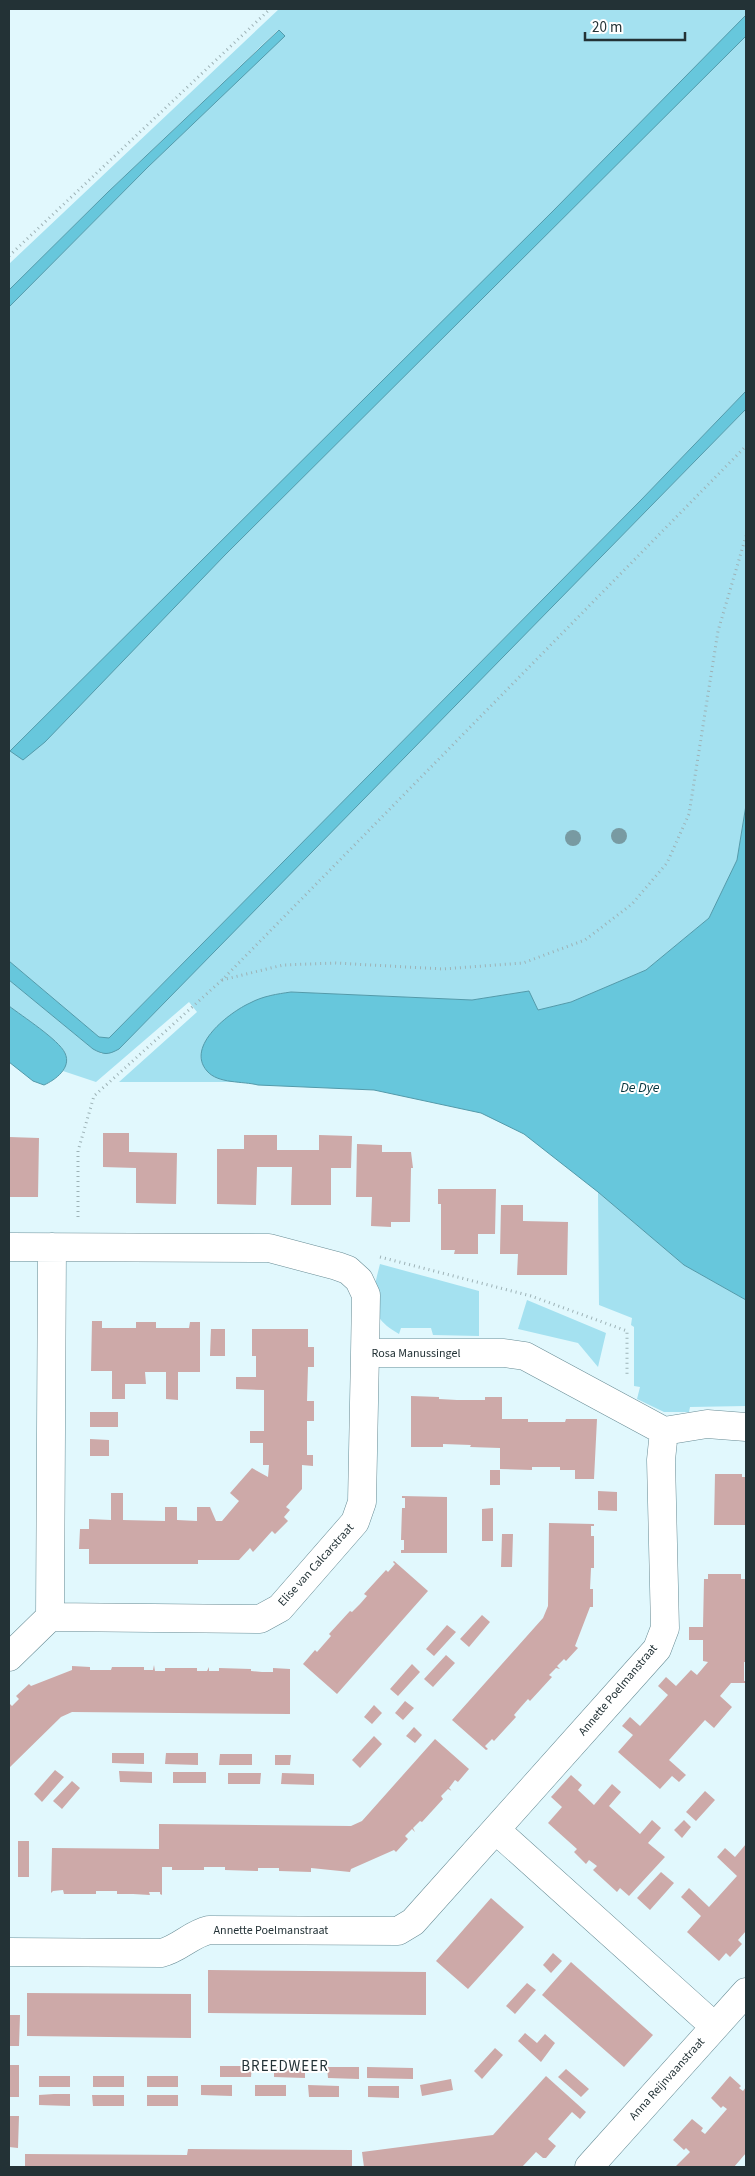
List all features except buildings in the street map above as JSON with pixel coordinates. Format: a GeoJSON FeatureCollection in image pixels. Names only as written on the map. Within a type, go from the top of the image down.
{"type":"FeatureCollection","features":[{"type":"Feature","properties":{"kind":"street"},"geometry":{"type":"LineString","coordinates":[[9,1246],[269,1248],[348,1270]]}},
{"type":"Feature","properties":{"kind":"street"},"geometry":{"type":"LineString","coordinates":[[9,1657],[50,1617],[65,1247]]}},
{"type":"Feature","properties":{"kind":"street","name":"Rosa Manussingel"},"geometry":{"type":"LineString","coordinates":[[348,1270],[360,1280],[366,1295],[365,1354],[504,1353],[525,1356],[664,1431]]}},
{"type":"Feature","properties":{"kind":"street","name":"Elise van Calcarstraat"},"geometry":{"type":"LineString","coordinates":[[50,1617],[260,1618],[280,1608],[354,1522],[362,1502],[365,1354]]}},
{"type":"Feature","properties":{"kind":"street"},"geometry":{"type":"LineString","coordinates":[[664,1431],[708,1424],[746,1427]]}},
{"type":"Feature","properties":{"kind":"street","name":"Annette Poelmanstraat"},"geometry":{"type":"LineString","coordinates":[[9,1952],[160,1953],[169,1951],[199,1932],[209,1930],[398,1931],[413,1922],[657,1650],[665,1628],[661,1460],[664,1431]]}},
{"type":"Feature","properties":{"kind":"street"},"geometry":{"type":"LineString","coordinates":[[496,1830],[714,2026]]}},
{"type":"Feature","properties":{"kind":"street","name":"Anna Reijnvaanstraat"},"geometry":{"type":"LineString","coordinates":[[589,2167],[746,1992]]}},
{"type":"Feature","properties":{"kind":"path"},"geometry":{"type":"LineString","coordinates":[[9,256],[270,9]]}},
{"type":"Feature","properties":{"kind":"path"},"geometry":{"type":"LineString","coordinates":[[65,1247],[78,1151],[94,1096],[222,980],[746,446]]}},
{"type":"Feature","properties":{"kind":"path"},"geometry":{"type":"LineString","coordinates":[[222,980],[283,965],[335,963],[443,969],[524,963],[584,940],[632,904],[667,863],[689,814],[705,726],[718,631],[746,536]]}},
{"type":"Feature","properties":{"kind":"path"},"geometry":{"type":"LineString","coordinates":[[348,1270],[379,1256],[531,1296],[627,1331],[626,1410]]}},
{"type":"Feature","properties":{"kind":"shaded area"},"geometry":{"type":"Polygon","coordinates":[[[279,9],[746,9],[746,391],[641,500],[109,1038],[100,1038],[9,961],[9,307],[148,167],[284,36],[278,30],[108,192],[9,290],[9,264],[279,9]]]}},
{"type":"Feature","properties":{"kind":"shaded area"},"geometry":{"type":"Polygon","coordinates":[[[746,409],[746,805],[737,860],[709,918],[646,970],[571,1002],[538,1010],[529,991],[472,1000],[291,992],[267,996],[236,1011],[216,1077],[233,1082],[119,1082],[197,1012],[189,1002],[96,1082],[63,1071],[67,1057],[61,1047],[47,1034],[9,1006],[9,980],[93,1049],[102,1054],[746,409]]]}},
{"type":"Feature","properties":{"kind":"shaded area"},"geometry":{"type":"Polygon","coordinates":[[[598,1192],[684,1265],[746,1300],[746,1406],[690,1407],[689,1412],[664,1412],[637,1399],[640,1387],[634,1386],[634,1327],[631,1325],[632,1318],[599,1305],[598,1192]]]}},
{"type":"Feature","properties":{"kind":"shaded area"},"geometry":{"type":"Polygon","coordinates":[[[380,1264],[479,1291],[479,1336],[433,1335],[431,1328],[401,1328],[399,1334],[388,1327],[376,1312],[374,1304],[375,1286],[380,1264]]]}},
{"type":"Feature","properties":{"kind":"shaded area"},"geometry":{"type":"Polygon","coordinates":[[[527,1300],[606,1333],[598,1367],[578,1343],[518,1329],[527,1300]]]}},
{"type":"Feature","properties":{"kind":"water"},"geometry":{"type":"Polygon","coordinates":[[[746,15],[746,36],[225,555],[45,742],[23,760],[10,751],[553,211],[746,15]]]}},
{"type":"Feature","properties":{"kind":"water"},"geometry":{"type":"Polygon","coordinates":[[[279,30],[285,36],[148,167],[9,307],[9,290],[108,192],[279,30]]]}},
{"type":"Feature","properties":{"kind":"water"},"geometry":{"type":"Polygon","coordinates":[[[746,391],[746,409],[119,1049],[106,1054],[93,1049],[9,980],[9,961],[99,1037],[109,1038],[641,500],[746,391]]]}},
{"type":"Feature","properties":{"kind":"water","name":"De Dye"},"geometry":{"type":"Polygon","coordinates":[[[746,805],[746,1300],[684,1265],[598,1192],[524,1134],[481,1113],[374,1090],[258,1085],[224,1080],[207,1071],[202,1061],[202,1051],[206,1041],[222,1022],[242,1007],[275,995],[291,992],[472,1000],[529,991],[538,1010],[571,1002],[646,970],[709,918],[737,860],[746,805]]]}},
{"type":"Feature","properties":{"kind":"water"},"geometry":{"type":"Polygon","coordinates":[[[9,1006],[48,1035],[65,1053],[67,1058],[66,1064],[61,1073],[44,1085],[33,1081],[9,1062],[9,1006]]]}},
{"type":"Feature","properties":{"kind":"district","name":"BREEDWEER"},"geometry":{"type":"Point","coordinates":[285,2066]}}]}
